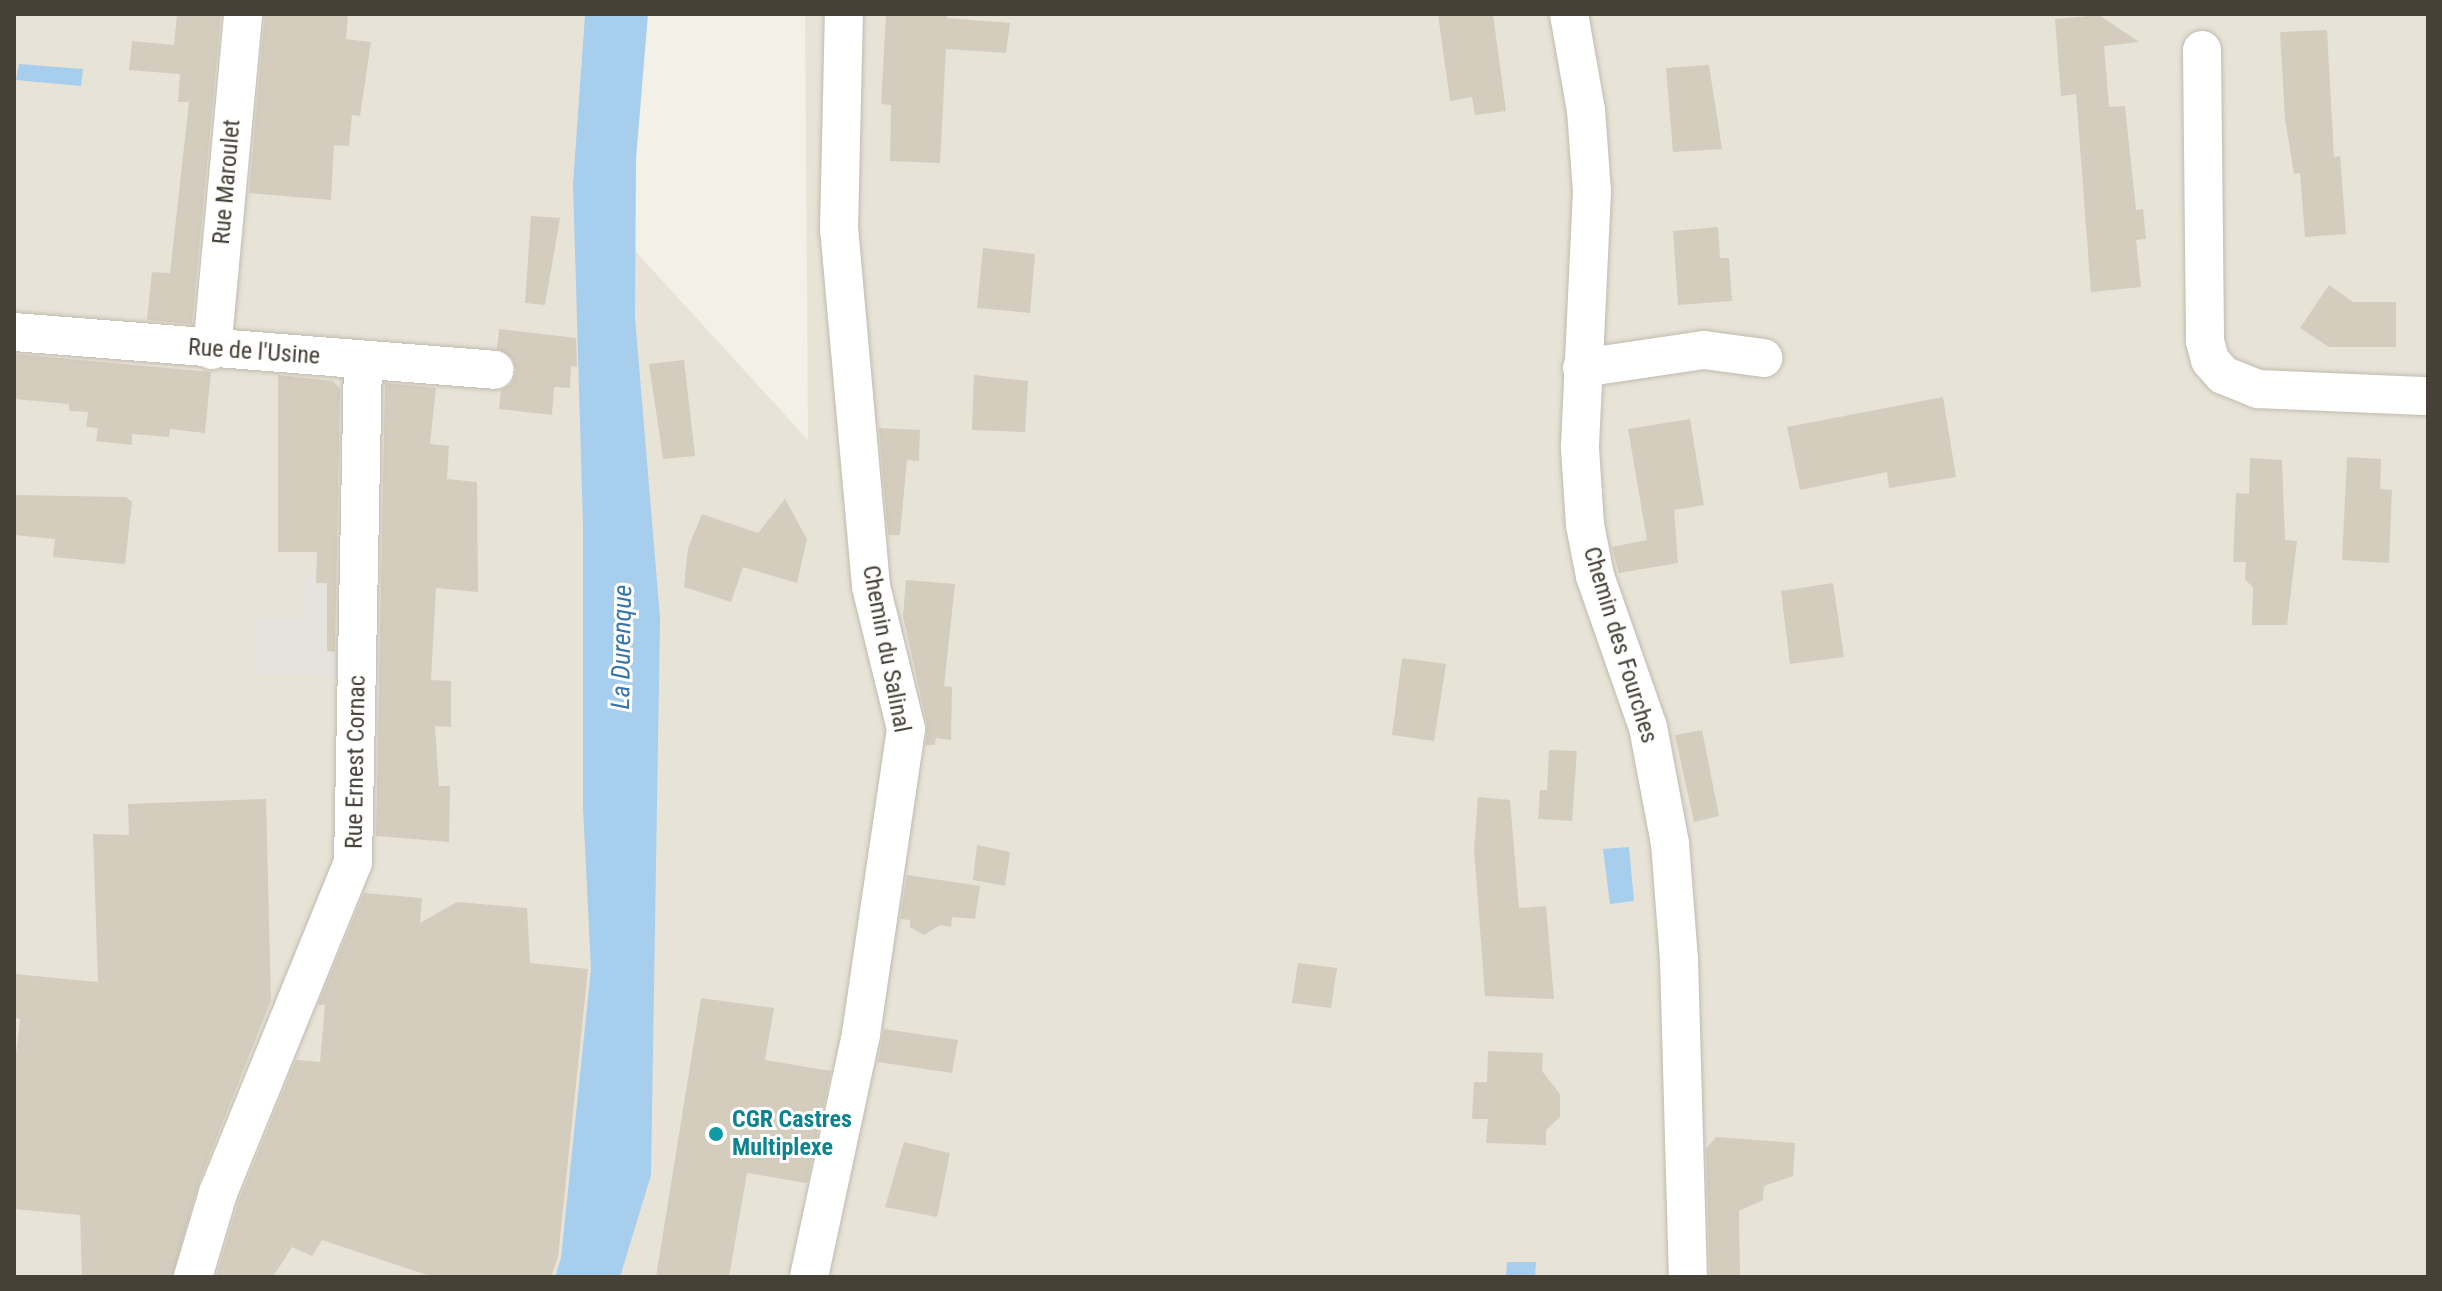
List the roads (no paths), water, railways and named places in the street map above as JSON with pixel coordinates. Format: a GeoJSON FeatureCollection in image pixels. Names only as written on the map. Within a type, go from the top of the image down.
{"type":"FeatureCollection","features":[{"type":"Feature","properties":{"kind":"street","name":"Rue Maroulet"},"geometry":{"type":"LineString","coordinates":[[212,350],[243,14]]}},
{"type":"Feature","properties":{"kind":"street","name":"Chemin du Salinal"},"geometry":{"type":"LineString","coordinates":[[809,1277],[861,1034],[906,729],[871,586],[839,230],[844,14]]}},
{"type":"Feature","properties":{"kind":"street","name":"Chemin des Fourches"},"geometry":{"type":"LineString","coordinates":[[1569,14],[1586,110],[1592,191],[1582,368],[1581,462],[1589,550],[1648,727],[1670,843],[1679,959],[1688,1277]]}},
{"type":"Feature","properties":{"kind":"street"},"geometry":{"type":"LineString","coordinates":[[2202,50],[2205,341],[2210,360],[2223,375],[2258,389],[2428,396]]}},
{"type":"Feature","properties":{"kind":"street","name":"Rue de l'Usine"},"geometry":{"type":"LineString","coordinates":[[14,332],[494,370]]}},
{"type":"Feature","properties":{"kind":"street"},"geometry":{"type":"LineString","coordinates":[[1582,368],[1704,350],[1763,358]]}},
{"type":"Feature","properties":{"kind":"street","name":"Rue Ernest Cornac"},"geometry":{"type":"LineString","coordinates":[[193,1277],[218,1193],[353,862],[363,360]]}},
{"type":"Feature","properties":{"kind":"water","name":"La Durenque"},"geometry":{"type":"Polygon","coordinates":[[[585,14],[648,14],[636,159],[635,317],[660,618],[651,1175],[620,1277],[555,1277],[561,1258],[591,969],[583,807],[583,525],[573,183],[585,14]]]}},
{"type":"Feature","properties":{"kind":"water"},"geometry":{"type":"Polygon","coordinates":[[[19,64],[83,69],[81,86],[16,80],[19,64]]]}},
{"type":"Feature","properties":{"kind":"water"},"geometry":{"type":"Polygon","coordinates":[[[1629,847],[1634,901],[1610,904],[1603,849],[1629,847]]]}},
{"type":"Feature","properties":{"kind":"water"},"geometry":{"type":"Polygon","coordinates":[[[1507,1262],[1536,1262],[1535,1277],[1506,1277],[1507,1262]]]}},
{"type":"Feature","properties":{"kind":"place","name":"CGR Castres Multiplexe"},"geometry":{"type":"Point","coordinates":[716,1134]}}]}
